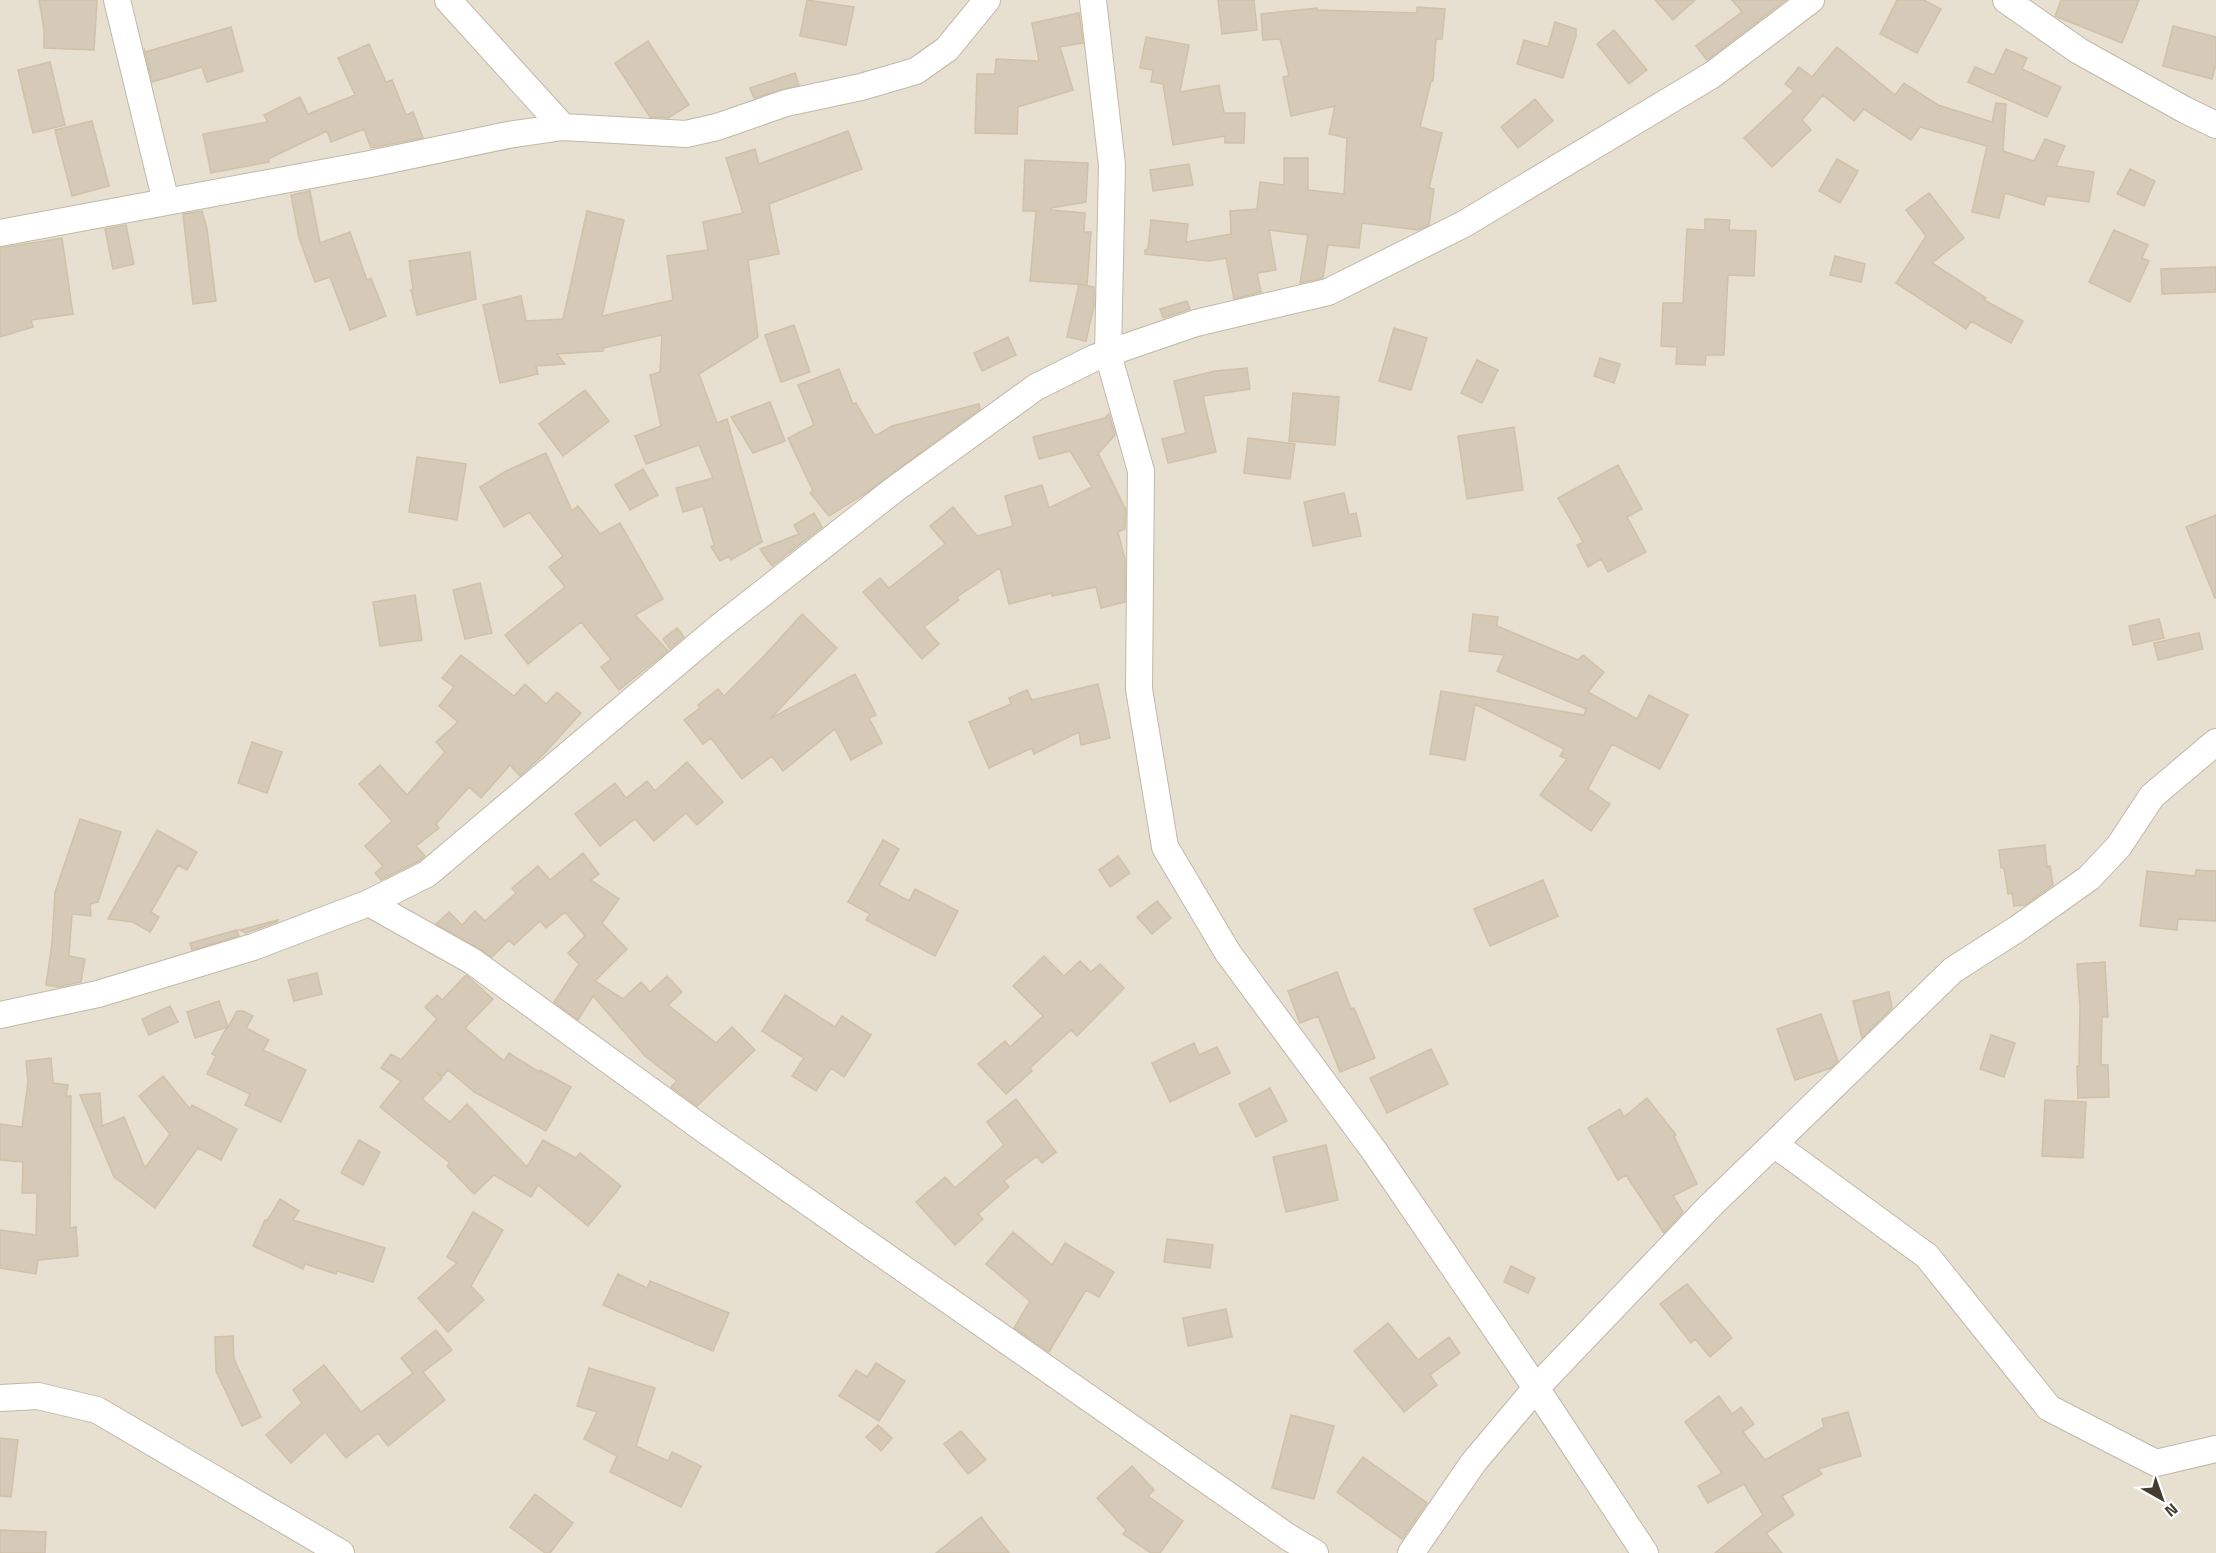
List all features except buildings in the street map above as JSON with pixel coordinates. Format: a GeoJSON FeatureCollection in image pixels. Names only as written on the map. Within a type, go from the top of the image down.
{"type":"FeatureCollection","features":[{"type":"Feature","properties":{"kind":"street"},"geometry":{"type":"LineString","coordinates":[[117,0],[165,202]]}},
{"type":"Feature","properties":{"kind":"street"},"geometry":{"type":"LineString","coordinates":[[448,0],[563,127]]}},
{"type":"Feature","properties":{"kind":"street"},"geometry":{"type":"LineString","coordinates":[[0,233],[370,164],[508,135],[563,127],[686,134],[717,127],[786,103],[861,87],[916,71],[947,49],[987,0]]}},
{"type":"Feature","properties":{"kind":"street"},"geometry":{"type":"LineString","coordinates":[[1093,0],[1112,165],[1108,354],[1141,471],[1139,689],[1165,847],[1228,953],[1375,1152],[1645,1553]]}},
{"type":"Feature","properties":{"kind":"street"},"geometry":{"type":"LineString","coordinates":[[0,1015],[98,994],[242,950],[369,903],[427,874],[717,629],[895,489],[1036,387],[1094,358],[1196,323],[1328,292],[1464,224],[1712,75],[1811,0]]}},
{"type":"Feature","properties":{"kind":"street"},"geometry":{"type":"LineString","coordinates":[[2006,0],[2079,51],[2216,125]]}},
{"type":"Feature","properties":{"kind":"street"},"geometry":{"type":"LineString","coordinates":[[1411,1553],[1473,1463],[1536,1388],[1710,1206],[1953,970],[2090,878],[2119,846],[2152,796],[2216,742]]}},
{"type":"Feature","properties":{"kind":"street"},"geometry":{"type":"LineString","coordinates":[[369,903],[472,961],[706,1131],[1278,1530],[1315,1553]]}},
{"type":"Feature","properties":{"kind":"street"},"geometry":{"type":"LineString","coordinates":[[1774,1144],[1927,1256],[2049,1408],[2156,1463],[2216,1449]]}},
{"type":"Feature","properties":{"kind":"street"},"geometry":{"type":"LineString","coordinates":[[0,1398],[38,1396],[97,1410],[341,1553]]}},
{"type":"Feature","properties":{"kind":"shaded area"},"geometry":{"type":"Polygon","coordinates":[[[0,0],[2216,0],[2216,1553],[0,1553],[0,0]]]}}]}
